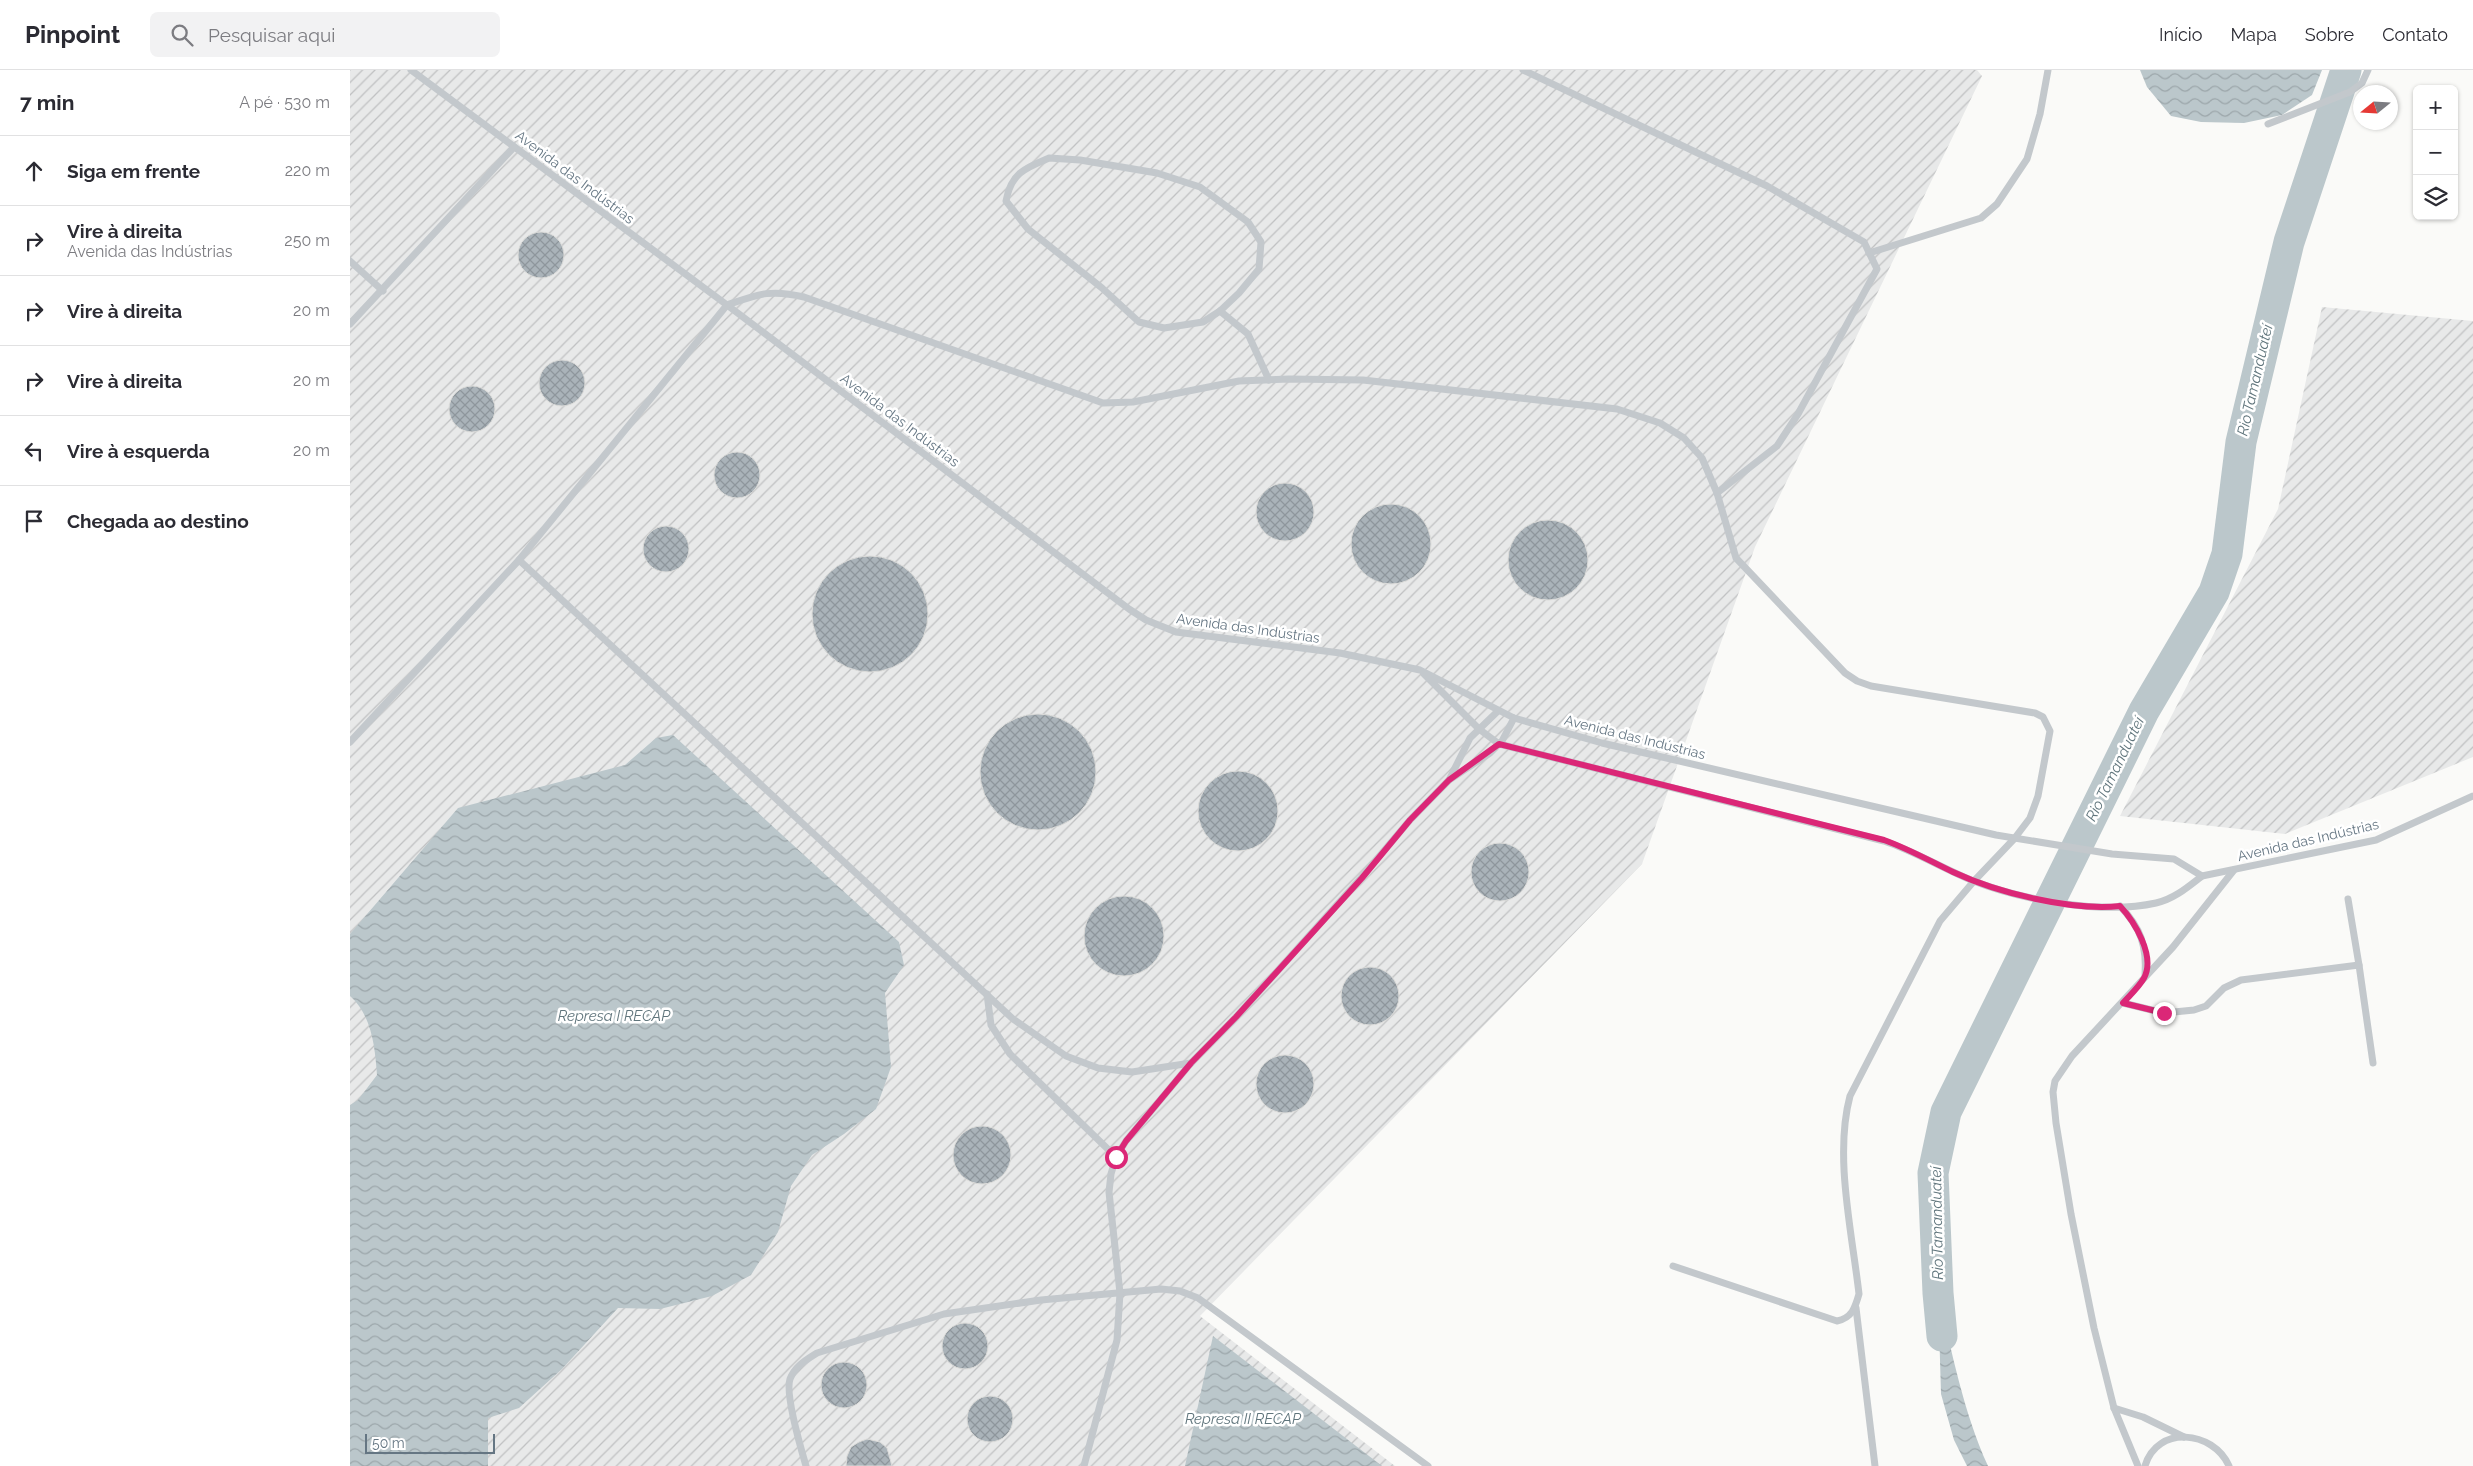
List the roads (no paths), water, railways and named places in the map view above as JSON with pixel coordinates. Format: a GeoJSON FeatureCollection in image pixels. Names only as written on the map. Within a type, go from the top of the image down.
{"type":"FeatureCollection","features":[{"type":"Feature","properties":{"kind":"lane","name":"Avenida das Indústrias"},"geometry":{"type":"LineString","coordinates":[[411,70],[1146,620],[1176,632],[1340,653],[1420,670],[1514,718],[1602,743],[2014,839],[2112,854],[2174,859],[2202,876]]}},
{"type":"Feature","properties":{"kind":"lane"},"geometry":{"type":"LineString","coordinates":[[1523,70],[1767,186],[1864,242],[1877,269],[1798,414],[1777,446],[1717,493]]}},
{"type":"Feature","properties":{"kind":"lane"},"geometry":{"type":"LineString","coordinates":[[1869,253],[1981,218],[1997,204],[2027,159],[2040,114],[2048,70]]}},
{"type":"Feature","properties":{"kind":"lane"},"geometry":{"type":"LineString","coordinates":[[2268,124],[2350,92],[2362,83],[2368,70]]}},
{"type":"Feature","properties":{"kind":"lane"},"geometry":{"type":"LineString","coordinates":[[350,324],[383,291],[514,147]]}},
{"type":"Feature","properties":{"kind":"lane"},"geometry":{"type":"LineString","coordinates":[[1049,158],[1080,160],[1157,173],[1200,186],[1248,222],[1261,242],[1259,269],[1239,293],[1220,311],[1203,322],[1164,328],[1139,322],[1102,288],[1028,229],[1006,201],[1009,186],[1024,168],[1049,158]]}},
{"type":"Feature","properties":{"kind":"lane"},"geometry":{"type":"LineString","coordinates":[[350,261],[383,291]]}},
{"type":"Feature","properties":{"kind":"lane"},"geometry":{"type":"LineString","coordinates":[[350,742],[519,560],[727,305],[763,292],[784,293],[804,297],[1103,403],[1133,402],[1239,382],[1269,380],[1363,380],[1617,409],[1660,423],[1684,438],[1702,458],[1717,493],[1736,558],[1844,673],[1856,681],[1871,686],[1967,700],[2035,713],[2043,717],[2050,731],[2038,796],[2030,818],[2014,839],[1974,880],[1940,921],[1850,1096],[1845,1115],[1843,1143],[1859,1294],[1856,1308],[1875,1466]]}},
{"type":"Feature","properties":{"kind":"lane"},"geometry":{"type":"LineString","coordinates":[[1220,311],[1248,334],[1269,380]]}},
{"type":"Feature","properties":{"kind":"lane"},"geometry":{"type":"LineString","coordinates":[[519,560],[1013,1019],[1066,1056],[1098,1068],[1132,1072],[1191,1063]]}},
{"type":"Feature","properties":{"kind":"lane"},"geometry":{"type":"LineString","coordinates":[[1420,670],[1478,729],[1499,744]]}},
{"type":"Feature","properties":{"kind":"lane"},"geometry":{"type":"LineString","coordinates":[[1449,780],[1467,743],[1478,729],[1498,711]]}},
{"type":"Feature","properties":{"kind":"lane"},"geometry":{"type":"LineString","coordinates":[[1084,1466],[1117,1340],[1120,1293],[1109,1192],[1111,1174],[1116,1157],[1126,1141],[1191,1063],[1236,1017],[1362,878],[1410,820],[1449,780],[1499,744],[1514,718]]}},
{"type":"Feature","properties":{"kind":"lane","name":"Avenida das Indústrias"},"geometry":{"type":"LineString","coordinates":[[1499,744],[1884,840],[1911,850],[1974,880],[2010,893],[2086,906],[2156,903],[2179,894],[2202,876],[2376,840],[2473,796]]}},
{"type":"Feature","properties":{"kind":"lane"},"geometry":{"type":"LineString","coordinates":[[2138,1466],[2114,1408],[2087,1296],[2056,1123],[2053,1092],[2055,1081],[2072,1056],[2173,947],[2234,870]]}},
{"type":"Feature","properties":{"kind":"lane"},"geometry":{"type":"LineString","coordinates":[[2348,899],[2372,1063]]}},
{"type":"Feature","properties":{"kind":"lane"},"geometry":{"type":"LineString","coordinates":[[2120,906],[2133,920],[2142,941],[2146,954],[2145,976]]}},
{"type":"Feature","properties":{"kind":"lane"},"geometry":{"type":"LineString","coordinates":[[2123,1003],[2164,1013],[2194,1010],[2206,1006],[2224,988],[2241,980],[2359,965]]}},
{"type":"Feature","properties":{"kind":"lane"},"geometry":{"type":"LineString","coordinates":[[987,994],[991,1024],[1010,1054],[1116,1157]]}},
{"type":"Feature","properties":{"kind":"lane"},"geometry":{"type":"LineString","coordinates":[[1673,1266],[1836,1321],[1850,1316],[1856,1308]]}},
{"type":"Feature","properties":{"kind":"lane"},"geometry":{"type":"LineString","coordinates":[[806,1466],[795,1428],[789,1382],[794,1370],[817,1353],[944,1314],[1041,1300],[1161,1290],[1180,1291],[1198,1298],[1428,1466]]}},
{"type":"Feature","properties":{"kind":"lane"},"geometry":{"type":"LineString","coordinates":[[2114,1408],[2143,1417],[2184,1437]]}},
{"type":"Feature","properties":{"kind":"lane"},"geometry":{"type":"LineString","coordinates":[[2146,1466],[2156,1449],[2169,1440],[2184,1437],[2199,1438],[2214,1445],[2224,1456],[2229,1466]]}},
{"type":"Feature","properties":{"kind":"water"},"geometry":{"type":"Polygon","coordinates":[[[2140,70],[2322,70],[2312,95],[2282,115],[2244,123],[2201,122],[2171,116],[2147,87],[2140,70]]]}},
{"type":"Feature","properties":{"kind":"water","name":"Represa I RECAP"},"geometry":{"type":"Polygon","coordinates":[[[673,735],[899,942],[904,965],[885,993],[891,1067],[876,1109],[844,1134],[812,1155],[791,1186],[778,1232],[751,1275],[712,1296],[660,1309],[618,1308],[562,1369],[519,1408],[488,1418],[488,1466],[350,1466],[350,1105],[358,1100],[377,1075],[375,1054],[368,1022],[350,996],[350,934],[458,808],[625,765],[656,738],[673,735]]]}},
{"type":"Feature","properties":{"kind":"water"},"geometry":{"type":"Polygon","coordinates":[[[1938,1293],[1965,1403],[1988,1466],[1967,1466],[1954,1440],[1941,1394],[1938,1293]]]}},
{"type":"Feature","properties":{"kind":"water","name":"Represa II RECAP"},"geometry":{"type":"Polygon","coordinates":[[[1213,1336],[1382,1466],[1185,1466],[1213,1336]]]}},
{"type":"Feature","properties":{"kind":"waterway","name":"Rio Tamanduateí"},"geometry":{"type":"LineString","coordinates":[[1942,1336],[1938,1293],[1933,1173],[1946,1112],[2144,711],[2214,592],[2227,554],[2241,442],[2289,242],[2346,70]]}}]}
